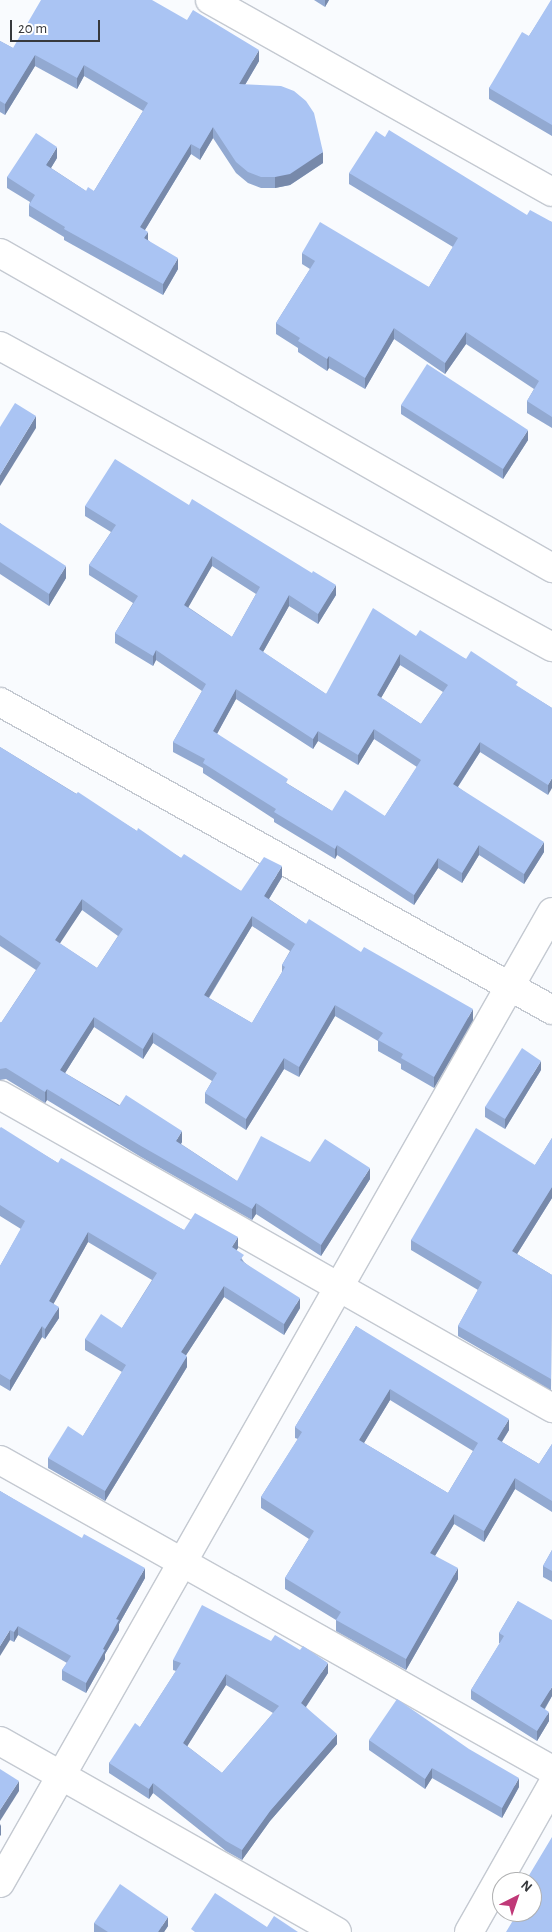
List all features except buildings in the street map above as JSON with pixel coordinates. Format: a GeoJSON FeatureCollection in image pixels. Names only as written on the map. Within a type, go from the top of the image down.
{"type":"FeatureCollection","features":[{"type":"Feature","properties":{"kind":"street"},"geometry":{"type":"LineString","coordinates":[[210,0],[552,192]]}},
{"type":"Feature","properties":{"kind":"street"},"geometry":{"type":"LineString","coordinates":[[0,253],[552,568]]}},
{"type":"Feature","properties":{"kind":"street"},"geometry":{"type":"LineString","coordinates":[[0,346],[552,647]]}},
{"type":"Feature","properties":{"kind":"street"},"geometry":{"type":"LineString","coordinates":[[0,702],[552,1010]]}},
{"type":"Feature","properties":{"kind":"street"},"geometry":{"type":"LineString","coordinates":[[0,1883],[552,912]]}},
{"type":"Feature","properties":{"kind":"street"},"geometry":{"type":"LineString","coordinates":[[0,1095],[552,1408]]}},
{"type":"Feature","properties":{"kind":"street"},"geometry":{"type":"LineString","coordinates":[[0,1460],[552,1770]]}},
{"type":"Feature","properties":{"kind":"street"},"geometry":{"type":"LineString","coordinates":[[0,1741],[337,1932]]}},
{"type":"Feature","properties":{"kind":"street"},"geometry":{"type":"LineString","coordinates":[[469,1932],[552,1785]]}}]}
